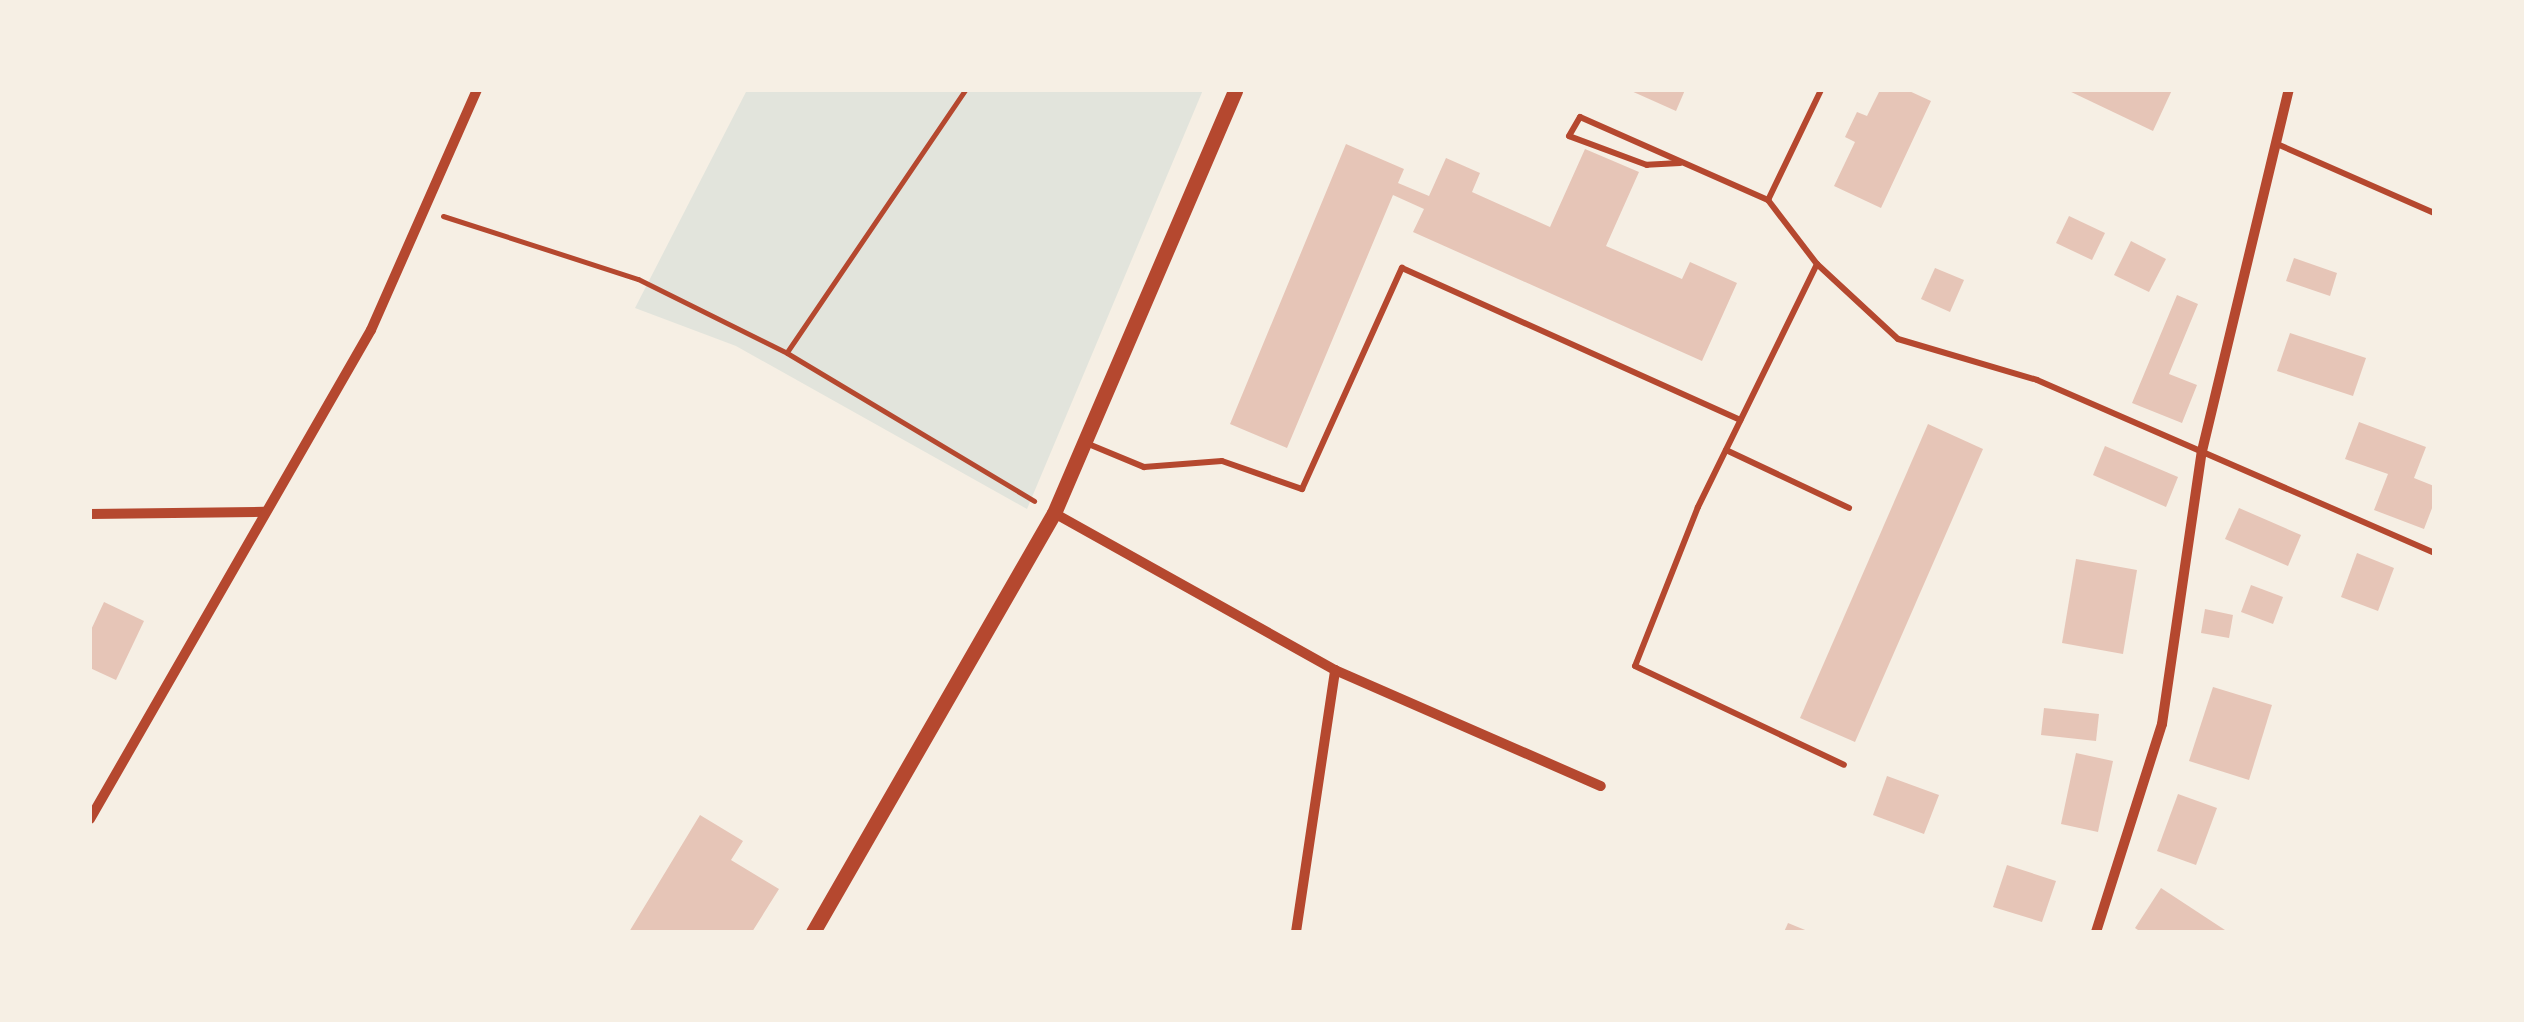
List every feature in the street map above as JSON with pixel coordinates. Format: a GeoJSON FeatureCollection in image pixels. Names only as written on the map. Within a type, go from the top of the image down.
{"type":"FeatureCollection","features":[{"type":"Feature","properties":{"kind":"street"},"geometry":{"type":"LineString","coordinates":[[90,819],[371,330],[477,90]]}},
{"type":"Feature","properties":{"kind":"street"},"geometry":{"type":"LineString","coordinates":[[813,932],[1054,513],[1236,90]]}},
{"type":"Feature","properties":{"kind":"street"},"geometry":{"type":"LineString","coordinates":[[2096,932],[2162,724],[2202,451],[2289,90]]}},
{"type":"Feature","properties":{"kind":"street"},"geometry":{"type":"LineString","coordinates":[[90,514],[264,512]]}},
{"type":"Feature","properties":{"kind":"street"},"geometry":{"type":"LineString","coordinates":[[1054,513],[1335,670],[1601,786]]}},
{"type":"Feature","properties":{"kind":"street"},"geometry":{"type":"LineString","coordinates":[[1296,932],[1335,670]]}},
{"type":"Feature","properties":{"kind":"lane"},"geometry":{"type":"LineString","coordinates":[[1768,200],[1822,90]]}},
{"type":"Feature","properties":{"kind":"lane"},"geometry":{"type":"LineString","coordinates":[[1680,164],[1647,165],[1569,136],[1580,117],[1768,200],[1817,264],[1898,339],[2037,380],[2434,554]]}},
{"type":"Feature","properties":{"kind":"lane"},"geometry":{"type":"LineString","coordinates":[[2276,144],[2434,213]]}},
{"type":"Feature","properties":{"kind":"lane"},"geometry":{"type":"LineString","coordinates":[[1817,264],[1726,450],[1635,666],[1844,765]]}},
{"type":"Feature","properties":{"kind":"lane"},"geometry":{"type":"LineString","coordinates":[[1084,442],[1144,467],[1222,462],[1302,490],[1402,268],[1740,420]]}},
{"type":"Feature","properties":{"kind":"lane"},"geometry":{"type":"LineString","coordinates":[[1726,450],[1849,508]]}},
{"type":"Feature","properties":{"kind":"path"},"geometry":{"type":"LineString","coordinates":[[787,352],[966,90]]}},
{"type":"Feature","properties":{"kind":"path"},"geometry":{"type":"LineString","coordinates":[[425,210],[638,279],[787,352],[1054,513]]}},
{"type":"Feature","properties":{"kind":"shaded area"},"geometry":{"type":"Polygon","coordinates":[[[747,90],[1203,90],[1027,509],[736,346],[635,308],[747,90]]]}},
{"type":"Feature","properties":{"kind":"building"},"geometry":{"type":"Polygon","coordinates":[[[1629,90],[1685,90],[1676,111],[1629,90]]]}},
{"type":"Feature","properties":{"kind":"building"},"geometry":{"type":"Polygon","coordinates":[[[1880,90],[1907,90],[1931,101],[1881,208],[1834,186],[1855,142],[1845,137],[1857,112],[1867,116],[1880,90]]]}},
{"type":"Feature","properties":{"kind":"building"},"geometry":{"type":"Polygon","coordinates":[[[2067,90],[2172,90],[2153,131],[2067,90]]]}},
{"type":"Feature","properties":{"kind":"building"},"geometry":{"type":"Polygon","coordinates":[[[1346,144],[1404,169],[1398,183],[1429,196],[1446,158],[1480,173],[1472,192],[1550,227],[1585,149],[1639,172],[1606,246],[1682,279],[1690,262],[1737,283],[1702,361],[1413,232],[1424,209],[1393,195],[1287,448],[1230,424],[1346,144]]]}},
{"type":"Feature","properties":{"kind":"building"},"geometry":{"type":"Polygon","coordinates":[[[2069,216],[2105,233],[2092,260],[2056,243],[2069,216]]]}},
{"type":"Feature","properties":{"kind":"building"},"geometry":{"type":"Polygon","coordinates":[[[2131,241],[2166,259],[2149,292],[2114,275],[2131,241]]]}},
{"type":"Feature","properties":{"kind":"building"},"geometry":{"type":"Polygon","coordinates":[[[2294,258],[2337,273],[2330,296],[2286,281],[2294,258]]]}},
{"type":"Feature","properties":{"kind":"building"},"geometry":{"type":"Polygon","coordinates":[[[1935,268],[1964,280],[1950,312],[1921,299],[1935,268]]]}},
{"type":"Feature","properties":{"kind":"building"},"geometry":{"type":"Polygon","coordinates":[[[2177,295],[2198,304],[2169,374],[2197,385],[2182,423],[2132,403],[2177,295]]]}},
{"type":"Feature","properties":{"kind":"building"},"geometry":{"type":"Polygon","coordinates":[[[2290,333],[2366,358],[2353,396],[2277,371],[2290,333]]]}},
{"type":"Feature","properties":{"kind":"building"},"geometry":{"type":"Polygon","coordinates":[[[2359,422],[2426,447],[2414,478],[2434,486],[2434,503],[2424,529],[2374,510],[2388,474],[2345,459],[2359,422]]]}},
{"type":"Feature","properties":{"kind":"building"},"geometry":{"type":"Polygon","coordinates":[[[1928,424],[1983,449],[1855,742],[1800,718],[1928,424]]]}},
{"type":"Feature","properties":{"kind":"building"},"geometry":{"type":"Polygon","coordinates":[[[2105,446],[2178,477],[2166,507],[2093,475],[2105,446]]]}},
{"type":"Feature","properties":{"kind":"building"},"geometry":{"type":"Polygon","coordinates":[[[2239,508],[2301,535],[2288,566],[2225,539],[2239,508]]]}},
{"type":"Feature","properties":{"kind":"building"},"geometry":{"type":"Polygon","coordinates":[[[2357,553],[2394,568],[2378,611],[2341,597],[2357,553]]]}},
{"type":"Feature","properties":{"kind":"building"},"geometry":{"type":"Polygon","coordinates":[[[2076,559],[2137,570],[2123,654],[2062,643],[2076,559]]]}},
{"type":"Feature","properties":{"kind":"building"},"geometry":{"type":"Polygon","coordinates":[[[2251,585],[2283,597],[2273,624],[2241,612],[2251,585]]]}},
{"type":"Feature","properties":{"kind":"building"},"geometry":{"type":"Polygon","coordinates":[[[104,602],[144,621],[116,680],[90,668],[90,632],[104,602]]]}},
{"type":"Feature","properties":{"kind":"building"},"geometry":{"type":"Polygon","coordinates":[[[2205,609],[2233,615],[2229,638],[2201,633],[2205,609]]]}},
{"type":"Feature","properties":{"kind":"building"},"geometry":{"type":"Polygon","coordinates":[[[2213,687],[2272,705],[2249,780],[2189,761],[2213,687]]]}},
{"type":"Feature","properties":{"kind":"building"},"geometry":{"type":"Polygon","coordinates":[[[2044,708],[2099,714],[2096,741],[2041,735],[2044,708]]]}},
{"type":"Feature","properties":{"kind":"building"},"geometry":{"type":"Polygon","coordinates":[[[2076,753],[2113,761],[2098,832],[2061,824],[2076,753]]]}},
{"type":"Feature","properties":{"kind":"building"},"geometry":{"type":"Polygon","coordinates":[[[1887,776],[1939,795],[1924,834],[1873,815],[1887,776]]]}},
{"type":"Feature","properties":{"kind":"building"},"geometry":{"type":"Polygon","coordinates":[[[2178,794],[2217,808],[2196,865],[2157,851],[2178,794]]]}},
{"type":"Feature","properties":{"kind":"building"},"geometry":{"type":"Polygon","coordinates":[[[700,815],[743,841],[731,860],[779,889],[752,932],[629,932],[700,815]]]}},
{"type":"Feature","properties":{"kind":"building"},"geometry":{"type":"Polygon","coordinates":[[[2007,865],[2056,881],[2042,922],[1993,907],[2007,865]]]}},
{"type":"Feature","properties":{"kind":"building"},"geometry":{"type":"Polygon","coordinates":[[[2161,888],[2228,932],[2141,932],[2135,928],[2161,888]]]}},
{"type":"Feature","properties":{"kind":"building"},"geometry":{"type":"Polygon","coordinates":[[[1788,923],[1810,932],[1784,932],[1788,923]]]}}]}
